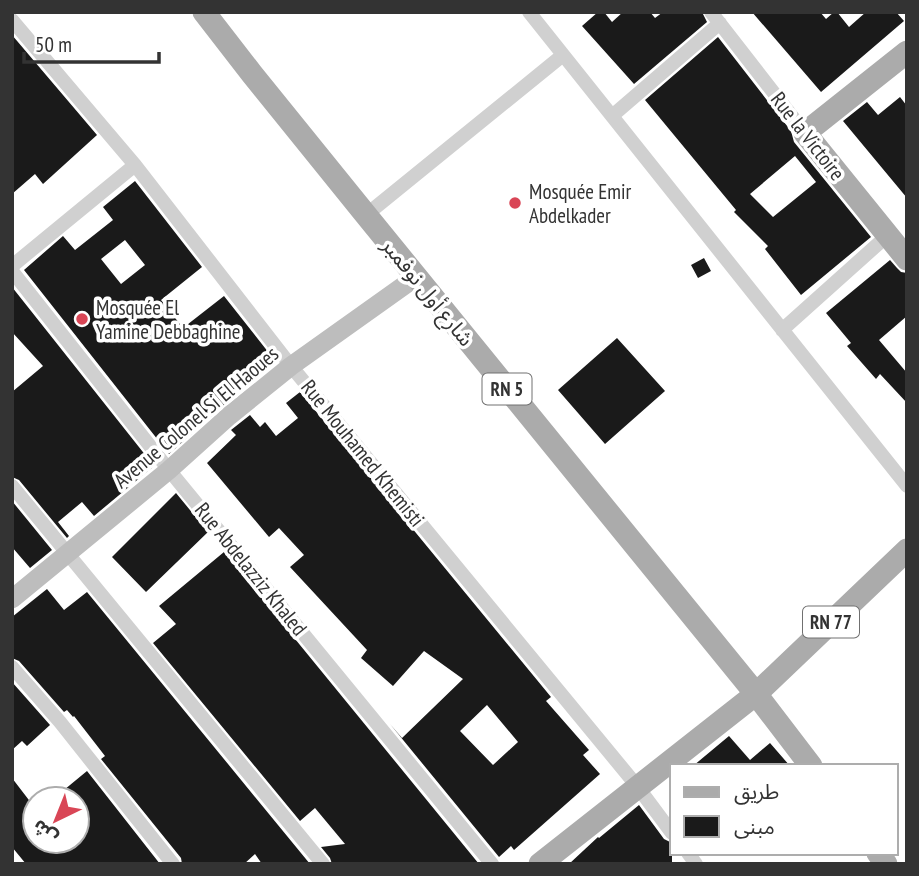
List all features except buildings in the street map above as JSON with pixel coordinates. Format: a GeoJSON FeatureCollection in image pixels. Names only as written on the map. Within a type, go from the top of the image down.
{"type":"FeatureCollection","features":[{"type":"Feature","properties":{"kind":"main road","name":"شارع أول نوفمبر"},"geometry":{"type":"LineString","coordinates":[[204,12],[416,278],[756,694],[809,764]]}},
{"type":"Feature","properties":{"kind":"main road"},"geometry":{"type":"LineString","coordinates":[[805,133],[907,52]]}},
{"type":"Feature","properties":{"kind":"main road","name":"Rue la Victoire"},"geometry":{"type":"LineString","coordinates":[[805,133],[907,259]]}},
{"type":"Feature","properties":{"kind":"main road","name":"Avenue Colonel Si El Haoues"},"geometry":{"type":"LineString","coordinates":[[12,600],[291,366],[416,278]]}},
{"type":"Feature","properties":{"kind":"main road","name":"RN 77"},"geometry":{"type":"LineString","coordinates":[[756,694],[907,550]]}},
{"type":"Feature","properties":{"kind":"main road"},"geometry":{"type":"LineString","coordinates":[[540,864],[756,694]]}},
{"type":"Feature","properties":{"kind":"street"},"geometry":{"type":"LineString","coordinates":[[529,12],[907,486]]}},
{"type":"Feature","properties":{"kind":"street"},"geometry":{"type":"LineString","coordinates":[[612,116],[715,18]]}},
{"type":"Feature","properties":{"kind":"street","name":"Rue la Victoire"},"geometry":{"type":"LineString","coordinates":[[715,18],[805,133]]}},
{"type":"Feature","properties":{"kind":"street","name":"Rue Mouhamed Khemisti"},"geometry":{"type":"LineString","coordinates":[[12,20],[135,165],[291,366],[637,786],[670,830]]}},
{"type":"Feature","properties":{"kind":"street"},"geometry":{"type":"LineString","coordinates":[[366,215],[563,55]]}},
{"type":"Feature","properties":{"kind":"street"},"geometry":{"type":"LineString","coordinates":[[12,268],[135,165]]}},
{"type":"Feature","properties":{"kind":"street"},"geometry":{"type":"LineString","coordinates":[[782,330],[888,235]]}},
{"type":"Feature","properties":{"kind":"street","name":"Rue Abdelazziz Khaled"},"geometry":{"type":"LineString","coordinates":[[12,268],[169,470],[492,864]]}},
{"type":"Feature","properties":{"kind":"street"},"geometry":{"type":"LineString","coordinates":[[12,486],[323,864]]}},
{"type":"Feature","properties":{"kind":"street"},"geometry":{"type":"LineString","coordinates":[[12,667],[60,722],[173,864]]}},
{"type":"Feature","properties":{"kind":"place","name":"Mosquée Emir Abdelkader"},"geometry":{"type":"Point","coordinates":[515,203]}},
{"type":"Feature","properties":{"kind":"place","name":"Mosquée El Yamine Debbaghine"},"geometry":{"type":"Point","coordinates":[82,319]}}]}
